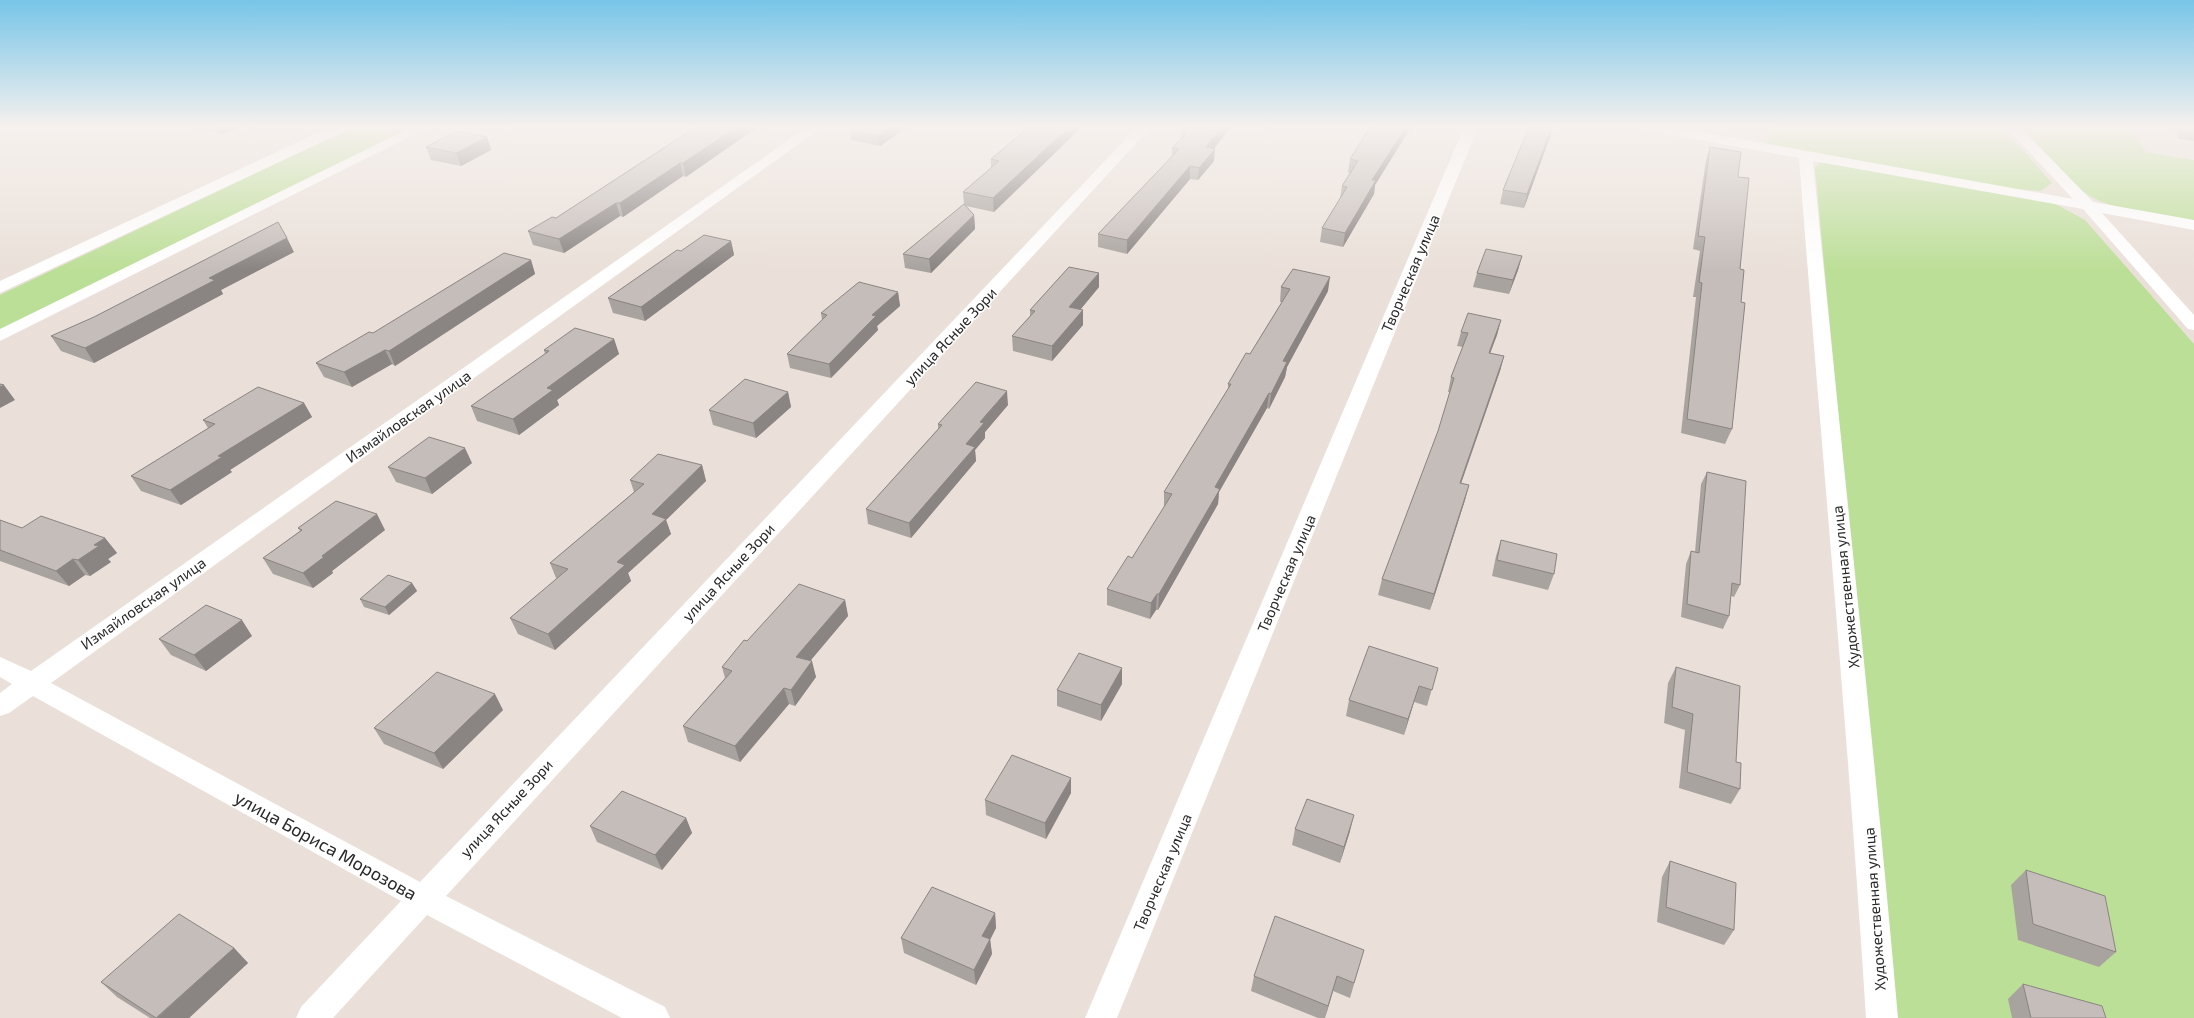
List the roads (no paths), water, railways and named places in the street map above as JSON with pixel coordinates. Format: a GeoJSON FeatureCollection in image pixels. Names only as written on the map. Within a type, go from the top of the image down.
{"type":"FeatureCollection","features":[{"type":"Feature","properties":{"kind":"street"},"geometry":{"type":"LineString","coordinates":[[0,288],[241,175]]}},
{"type":"Feature","properties":{"kind":"street"},"geometry":{"type":"LineString","coordinates":[[0,336],[327,175]]}},
{"type":"Feature","properties":{"kind":"street","name":"Измайловская улица"},"geometry":{"type":"LineString","coordinates":[[0,706],[749,175]]}},
{"type":"Feature","properties":{"kind":"street","name":"улица Ясные Зори"},"geometry":{"type":"LineString","coordinates":[[312,1018],[422,898],[1100,175]]}},
{"type":"Feature","properties":{"kind":"street","name":"Творческая улица"},"geometry":{"type":"LineString","coordinates":[[1101,1018],[1451,175]]}},
{"type":"Feature","properties":{"kind":"street","name":"Художественная улица"},"geometry":{"type":"LineString","coordinates":[[1808,175],[1829,425],[1865,793],[1882,1018]]}},
{"type":"Feature","properties":{"kind":"street"},"geometry":{"type":"LineString","coordinates":[[1914,175],[2194,224]]}},
{"type":"Feature","properties":{"kind":"street"},"geometry":{"type":"LineString","coordinates":[[2058,175],[2088,206],[2194,325]]}},
{"type":"Feature","properties":{"kind":"street","name":"улица Бориса Морозова"},"geometry":{"type":"LineString","coordinates":[[0,666],[422,898],[654,1018]]}}]}
